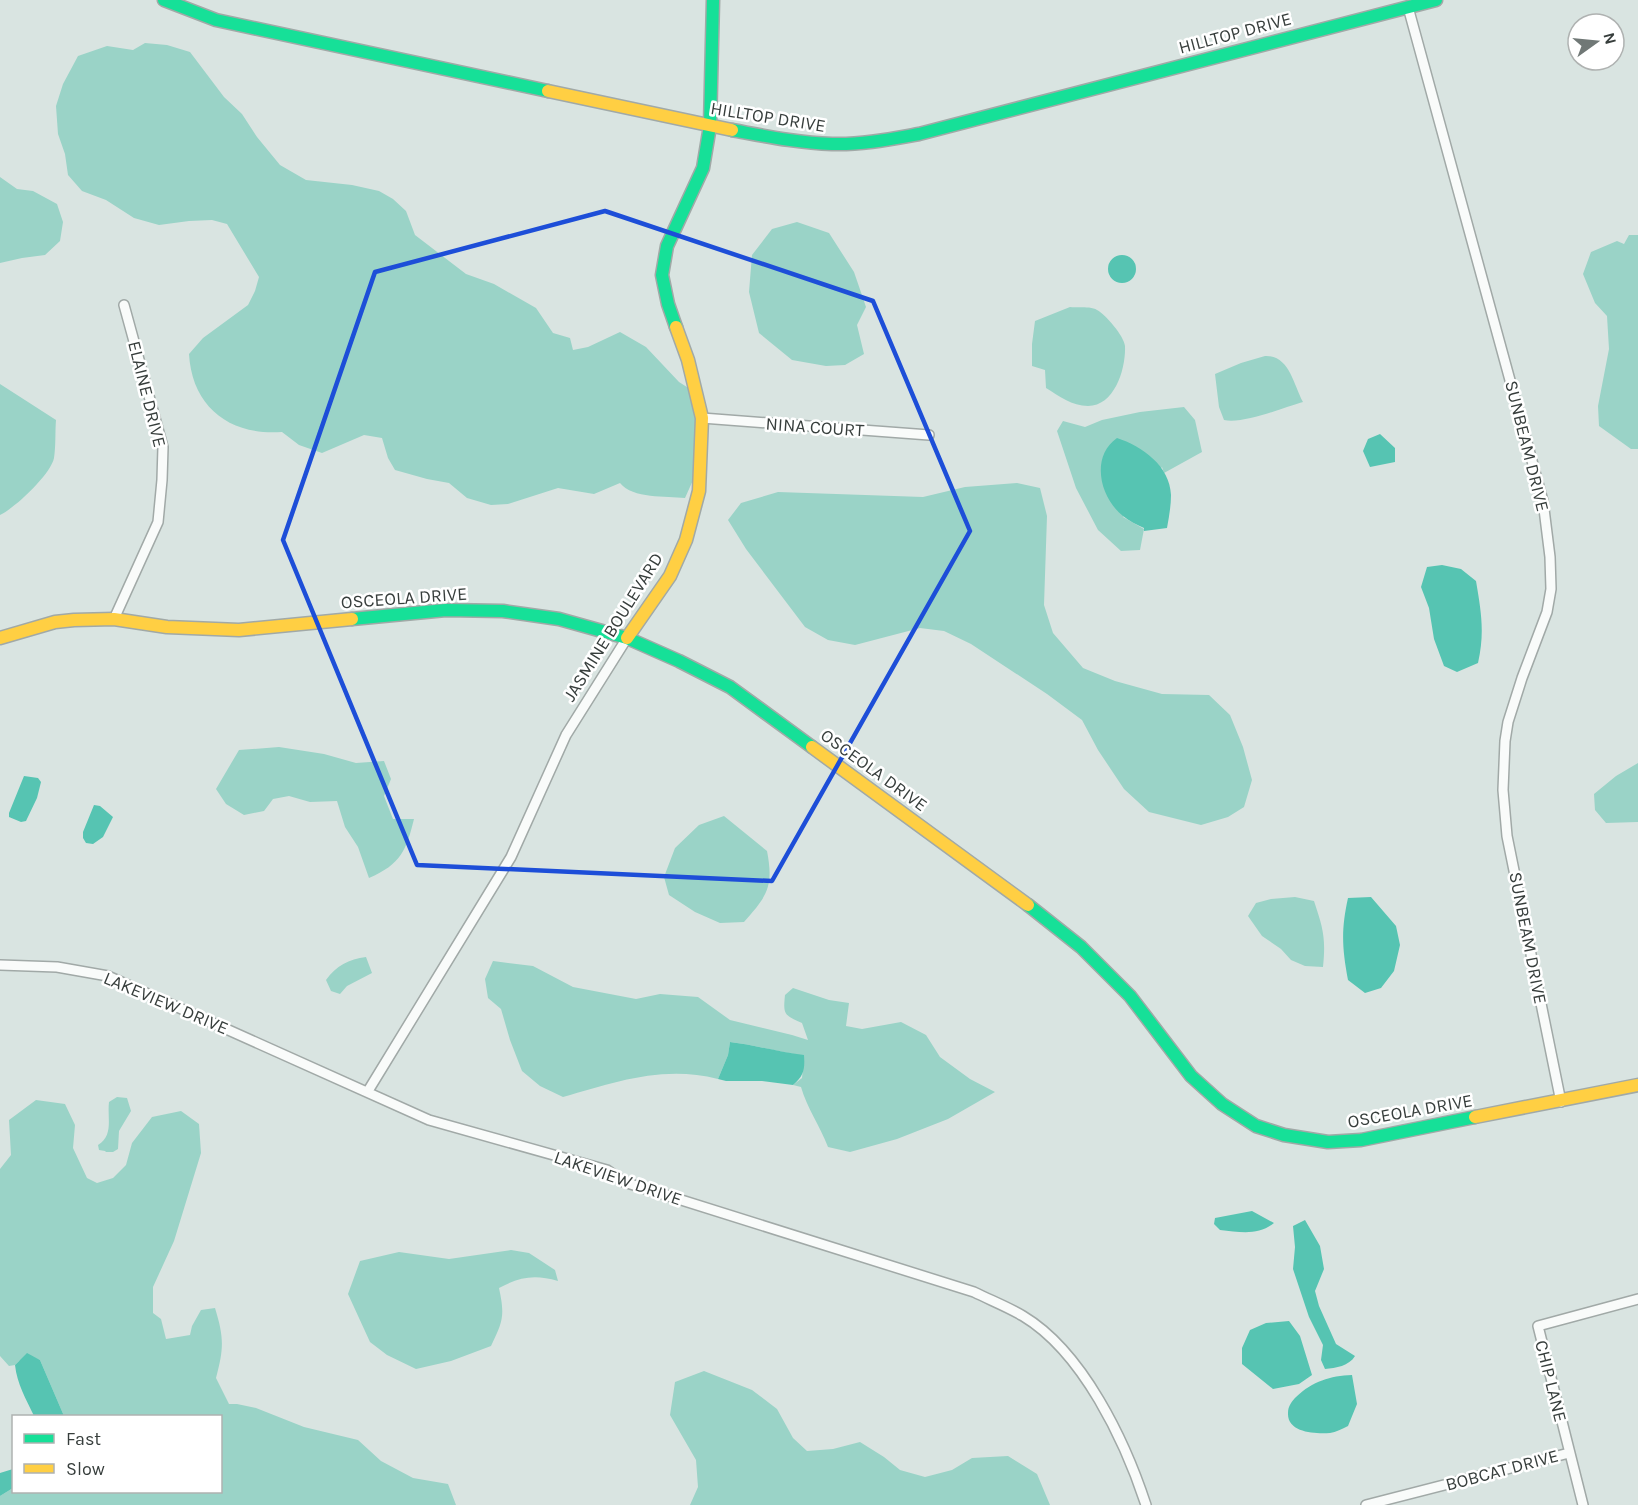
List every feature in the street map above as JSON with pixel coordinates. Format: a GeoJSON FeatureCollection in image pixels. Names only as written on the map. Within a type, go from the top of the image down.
{"type":"FeatureCollection","features":[{"type":"Feature","properties":{"kind":"street","name":"HILLTOP DRIVE"},"geometry":{"type":"LineString","coordinates":[[164,0],[216,20],[710,126],[789,140],[834,144],[882,141],[919,134],[1436,0]]}},
{"type":"Feature","properties":{"kind":"street","name":"JASMINE BOULEVARD"},"geometry":{"type":"LineString","coordinates":[[368,1091],[511,857],[566,735],[627,638],[670,576],[686,540],[699,491],[702,418],[688,360],[668,304],[662,275],[667,246],[704,168],[710,126],[713,0]]}},
{"type":"Feature","properties":{"kind":"street","name":"SUNBEAM DRIVE"},"geometry":{"type":"LineString","coordinates":[[1408,7],[1543,501],[1550,557],[1551,589],[1546,612],[1508,722],[1503,790],[1507,836],[1561,1102]]}},
{"type":"Feature","properties":{"kind":"street","name":"ELAINE DRIVE"},"geometry":{"type":"LineString","coordinates":[[114,619],[158,522],[162,480],[163,447],[124,305]]}},
{"type":"Feature","properties":{"kind":"street","name":"NINA COURT"},"geometry":{"type":"LineString","coordinates":[[702,418],[928,435]]}},
{"type":"Feature","properties":{"kind":"street","name":"OSCEOLA DRIVE"},"geometry":{"type":"LineString","coordinates":[[0,638],[55,622],[114,619],[167,627],[239,630],[446,610],[503,611],[559,620],[627,638],[680,661],[730,687],[1014,894],[1081,947],[1130,996],[1191,1076],[1222,1104],[1256,1126],[1284,1136],[1328,1142],[1361,1140],[1638,1085]]}},
{"type":"Feature","properties":{"kind":"street","name":"LAKEVIEW DRIVE"},"geometry":{"type":"LineString","coordinates":[[0,965],[57,967],[108,976],[429,1120],[607,1170],[624,1182],[974,1293],[1023,1316],[1052,1337],[1082,1371],[1136,1474],[1146,1505]]}},
{"type":"Feature","properties":{"kind":"street","name":"CHIP LANE"},"geometry":{"type":"LineString","coordinates":[[1583,1505],[1538,1326],[1638,1299]]}},
{"type":"Feature","properties":{"kind":"street","name":"BOBCAT DRIVE"},"geometry":{"type":"LineString","coordinates":[[1366,1505],[1569,1453]]}},
{"type":"Feature","properties":{"kind":"highlighted area"},"geometry":{"type":"Polygon","coordinates":[[[605,211],[873,301],[970,531],[772,881],[417,865],[283,540],[375,272],[605,211]]]}},
{"type":"Feature","properties":{"kind":"shaded area"},"geometry":{"type":"Polygon","coordinates":[[[145,43],[167,45],[190,52],[224,97],[242,114],[280,165],[306,180],[352,185],[379,191],[393,199],[406,211],[415,235],[466,274],[494,284],[536,308],[553,333],[570,338],[573,350],[588,347],[620,332],[646,347],[679,382],[690,389],[697,419],[694,478],[685,498],[641,494],[633,492],[620,483],[594,494],[558,488],[508,504],[491,505],[467,498],[449,483],[395,470],[388,458],[382,438],[364,435],[322,453],[299,445],[282,432],[246,429],[217,414],[197,389],[189,354],[203,338],[248,305],[259,277],[227,224],[212,220],[159,225],[134,218],[106,200],[82,191],[68,175],[65,154],[58,134],[56,106],[63,84],[78,56],[107,46],[133,50],[145,43]]]}},
{"type":"Feature","properties":{"kind":"shaded area"},"geometry":{"type":"Polygon","coordinates":[[[0,177],[17,189],[33,191],[57,204],[63,222],[60,241],[45,255],[0,263],[0,177]]]}},
{"type":"Feature","properties":{"kind":"shaded area"},"geometry":{"type":"Polygon","coordinates":[[[797,222],[829,233],[854,272],[866,307],[857,325],[864,354],[845,365],[826,366],[792,360],[759,333],[749,292],[752,255],[772,229],[797,222]]]}},
{"type":"Feature","properties":{"kind":"shaded area"},"geometry":{"type":"Polygon","coordinates":[[[1629,235],[1638,235],[1638,449],[1631,449],[1599,426],[1598,406],[1609,349],[1607,316],[1595,303],[1583,274],[1591,252],[1617,241],[1624,244],[1629,235]]]}},
{"type":"Feature","properties":{"kind":"shaded area"},"geometry":{"type":"Polygon","coordinates":[[[1122,255],[1132,259],[1136,269],[1132,279],[1122,283],[1112,279],[1108,269],[1112,259],[1122,255]]]}},
{"type":"Feature","properties":{"kind":"shaded area"},"geometry":{"type":"Polygon","coordinates":[[[1070,307],[1097,310],[1114,326],[1124,342],[1125,355],[1121,375],[1112,393],[1097,404],[1082,406],[1061,397],[1046,388],[1045,370],[1032,366],[1035,321],[1070,307]]]}},
{"type":"Feature","properties":{"kind":"shaded area"},"geometry":{"type":"Polygon","coordinates":[[[1265,356],[1280,360],[1285,365],[1303,402],[1252,418],[1224,420],[1219,407],[1215,374],[1265,356]]]}},
{"type":"Feature","properties":{"kind":"shaded area"},"geometry":{"type":"Polygon","coordinates":[[[0,384],[56,420],[55,453],[51,465],[32,490],[0,515],[0,384]]]}},
{"type":"Feature","properties":{"kind":"shaded area"},"geometry":{"type":"Polygon","coordinates":[[[1184,407],[1195,420],[1202,452],[1164,473],[1162,467],[1123,517],[1144,529],[1140,550],[1121,551],[1098,530],[1076,488],[1057,431],[1063,421],[1085,427],[1102,420],[1140,412],[1184,407]]]}},
{"type":"Feature","properties":{"kind":"shaded area"},"geometry":{"type":"Polygon","coordinates":[[[1380,434],[1395,448],[1395,462],[1370,467],[1363,451],[1368,439],[1380,434]]]}},
{"type":"Feature","properties":{"kind":"shaded area"},"geometry":{"type":"Polygon","coordinates":[[[1117,438],[1145,452],[1166,475],[1171,495],[1167,528],[1144,531],[1144,528],[1123,516],[1109,499],[1101,477],[1101,466],[1103,456],[1117,438]]]}},
{"type":"Feature","properties":{"kind":"shaded area"},"geometry":{"type":"Polygon","coordinates":[[[1017,483],[1040,488],[1047,516],[1044,605],[1053,633],[1083,668],[1115,681],[1162,694],[1209,695],[1230,715],[1243,747],[1252,780],[1244,807],[1228,817],[1201,825],[1149,812],[1124,789],[1098,750],[1082,720],[971,644],[944,631],[920,628],[855,645],[828,640],[805,627],[746,549],[728,520],[741,503],[778,492],[923,497],[965,487],[1017,483]]]}},
{"type":"Feature","properties":{"kind":"shaded area"},"geometry":{"type":"Polygon","coordinates":[[[1442,565],[1461,569],[1476,581],[1482,622],[1478,663],[1457,672],[1444,666],[1434,639],[1429,608],[1421,587],[1427,567],[1442,565]]]}},
{"type":"Feature","properties":{"kind":"shaded area"},"geometry":{"type":"Polygon","coordinates":[[[279,747],[324,754],[356,763],[384,761],[391,779],[384,796],[393,819],[414,819],[405,848],[395,862],[369,878],[358,847],[345,827],[337,801],[310,802],[289,796],[273,799],[264,811],[244,815],[226,804],[216,789],[239,750],[279,747]]]}},
{"type":"Feature","properties":{"kind":"shaded area"},"geometry":{"type":"Polygon","coordinates":[[[1638,763],[1638,822],[1606,823],[1595,810],[1594,794],[1616,776],[1638,763]]]}},
{"type":"Feature","properties":{"kind":"shaded area"},"geometry":{"type":"Polygon","coordinates":[[[24,776],[38,778],[41,782],[37,798],[26,821],[21,822],[9,817],[9,813],[24,776]]]}},
{"type":"Feature","properties":{"kind":"shaded area"},"geometry":{"type":"Polygon","coordinates":[[[94,805],[100,806],[113,817],[103,837],[93,844],[86,843],[83,832],[94,805]]]}},
{"type":"Feature","properties":{"kind":"shaded area"},"geometry":{"type":"Polygon","coordinates":[[[724,816],[767,851],[770,874],[767,890],[744,922],[720,923],[695,912],[669,895],[664,877],[675,848],[699,825],[724,816]]]}},
{"type":"Feature","properties":{"kind":"shaded area"},"geometry":{"type":"Polygon","coordinates":[[[1295,897],[1314,901],[1323,933],[1323,967],[1305,966],[1291,960],[1281,949],[1262,936],[1248,916],[1256,903],[1295,897]]]}},
{"type":"Feature","properties":{"kind":"shaded area"},"geometry":{"type":"Polygon","coordinates":[[[1371,897],[1396,926],[1400,945],[1394,971],[1381,988],[1365,993],[1348,980],[1343,930],[1348,898],[1371,897]]]}},
{"type":"Feature","properties":{"kind":"shaded area"},"geometry":{"type":"Polygon","coordinates":[[[366,957],[372,973],[347,986],[340,994],[331,991],[326,980],[334,971],[349,961],[366,957]]]}},
{"type":"Feature","properties":{"kind":"shaded area"},"geometry":{"type":"Polygon","coordinates":[[[493,961],[533,966],[573,987],[636,999],[660,994],[698,997],[730,1020],[808,1040],[802,1023],[788,1016],[785,1011],[785,995],[793,988],[829,1000],[849,1003],[846,1026],[862,1029],[901,1022],[926,1035],[940,1057],[970,1079],[995,1092],[948,1119],[897,1139],[850,1152],[828,1147],[801,1087],[793,1085],[802,1078],[804,1056],[749,1045],[730,1042],[728,1055],[718,1079],[678,1074],[640,1077],[563,1097],[540,1086],[522,1071],[501,1009],[488,998],[485,979],[493,961]]]}},
{"type":"Feature","properties":{"kind":"shaded area"},"geometry":{"type":"Polygon","coordinates":[[[730,1042],[804,1055],[802,1075],[793,1085],[718,1079],[728,1055],[730,1042]]]}},
{"type":"Feature","properties":{"kind":"shaded area"},"geometry":{"type":"Polygon","coordinates":[[[117,1097],[127,1098],[131,1111],[119,1131],[118,1149],[106,1152],[99,1150],[98,1145],[108,1131],[109,1102],[117,1097]]]}},
{"type":"Feature","properties":{"kind":"shaded area"},"geometry":{"type":"Polygon","coordinates":[[[36,1100],[65,1104],[75,1125],[73,1148],[87,1178],[97,1183],[113,1178],[126,1165],[132,1143],[152,1117],[181,1111],[199,1124],[201,1153],[174,1241],[153,1287],[153,1313],[161,1319],[166,1339],[190,1335],[201,1310],[215,1308],[222,1343],[216,1378],[229,1404],[256,1408],[304,1427],[358,1440],[381,1461],[413,1478],[448,1484],[456,1505],[0,1505],[0,1496],[12,1489],[12,1493],[222,1493],[222,1415],[64,1415],[40,1360],[31,1356],[9,1366],[0,1356],[0,1169],[11,1155],[9,1120],[36,1100]]]}},
{"type":"Feature","properties":{"kind":"shaded area"},"geometry":{"type":"Polygon","coordinates":[[[1252,1211],[1274,1223],[1262,1230],[1248,1232],[1220,1230],[1214,1224],[1215,1218],[1252,1211]]]}},
{"type":"Feature","properties":{"kind":"shaded area"},"geometry":{"type":"Polygon","coordinates":[[[1305,1220],[1320,1246],[1324,1269],[1315,1291],[1319,1306],[1336,1344],[1355,1356],[1346,1364],[1338,1367],[1325,1369],[1321,1360],[1323,1345],[1309,1317],[1293,1269],[1295,1247],[1293,1226],[1305,1220]]]}},
{"type":"Feature","properties":{"kind":"shaded area"},"geometry":{"type":"Polygon","coordinates":[[[511,1250],[529,1253],[555,1270],[558,1281],[527,1278],[499,1288],[502,1318],[491,1346],[451,1361],[416,1369],[387,1355],[370,1342],[348,1294],[360,1261],[399,1252],[449,1259],[511,1250]]]}},
{"type":"Feature","properties":{"kind":"shaded area"},"geometry":{"type":"Polygon","coordinates":[[[1289,1321],[1300,1336],[1312,1375],[1299,1384],[1273,1389],[1242,1364],[1242,1348],[1250,1330],[1266,1323],[1289,1321]]]}},
{"type":"Feature","properties":{"kind":"shaded area"},"geometry":{"type":"Polygon","coordinates":[[[27,1353],[40,1360],[64,1415],[34,1415],[20,1385],[15,1365],[27,1353]]]}},
{"type":"Feature","properties":{"kind":"shaded area"},"geometry":{"type":"Polygon","coordinates":[[[704,1371],[752,1390],[777,1409],[793,1438],[807,1451],[833,1449],[860,1442],[900,1470],[925,1477],[952,1470],[972,1458],[1008,1456],[1037,1474],[1050,1505],[690,1505],[698,1487],[696,1460],[670,1415],[675,1382],[704,1371]]]}},
{"type":"Feature","properties":{"kind":"shaded area"},"geometry":{"type":"Polygon","coordinates":[[[1352,1375],[1357,1404],[1348,1426],[1332,1433],[1317,1433],[1303,1431],[1292,1425],[1288,1413],[1290,1404],[1302,1392],[1322,1380],[1352,1375]]]}},
{"type":"Feature","properties":{"kind":"shaded area"},"geometry":{"type":"Polygon","coordinates":[[[12,1469],[12,1489],[0,1496],[0,1473],[12,1469]]]}},
{"type":"Feature","properties":{"kind":"traffic: fast"},"geometry":{"type":"LineString","coordinates":[[164,0],[216,20],[548,91]]}},
{"type":"Feature","properties":{"kind":"traffic: fast"},"geometry":{"type":"LineString","coordinates":[[676,327],[662,275],[667,246],[703,168],[710,126],[713,0]]}},
{"type":"Feature","properties":{"kind":"traffic: fast"},"geometry":{"type":"LineString","coordinates":[[732,130],[794,141],[832,144],[887,140],[919,134],[1436,0]]}},
{"type":"Feature","properties":{"kind":"traffic: fast"},"geometry":{"type":"LineString","coordinates":[[352,619],[446,610],[503,611],[559,619],[627,638],[679,661],[730,687],[812,747]]}},
{"type":"Feature","properties":{"kind":"traffic: fast"},"geometry":{"type":"LineString","coordinates":[[1028,905],[1081,947],[1130,996],[1191,1076],[1222,1104],[1256,1126],[1284,1135],[1328,1142],[1361,1140],[1475,1117]]}},
{"type":"Feature","properties":{"kind":"traffic: slow"},"geometry":{"type":"LineString","coordinates":[[548,91],[732,130]]}},
{"type":"Feature","properties":{"kind":"traffic: slow"},"geometry":{"type":"LineString","coordinates":[[627,638],[670,576],[686,540],[699,491],[702,418],[688,360],[676,327]]}},
{"type":"Feature","properties":{"kind":"traffic: slow"},"geometry":{"type":"LineString","coordinates":[[0,638],[55,622],[74,620],[114,619],[167,627],[239,630],[352,619]]}},
{"type":"Feature","properties":{"kind":"traffic: slow"},"geometry":{"type":"LineString","coordinates":[[812,747],[1028,905]]}},
{"type":"Feature","properties":{"kind":"traffic: slow"},"geometry":{"type":"LineString","coordinates":[[1475,1117],[1638,1085]]}}]}
